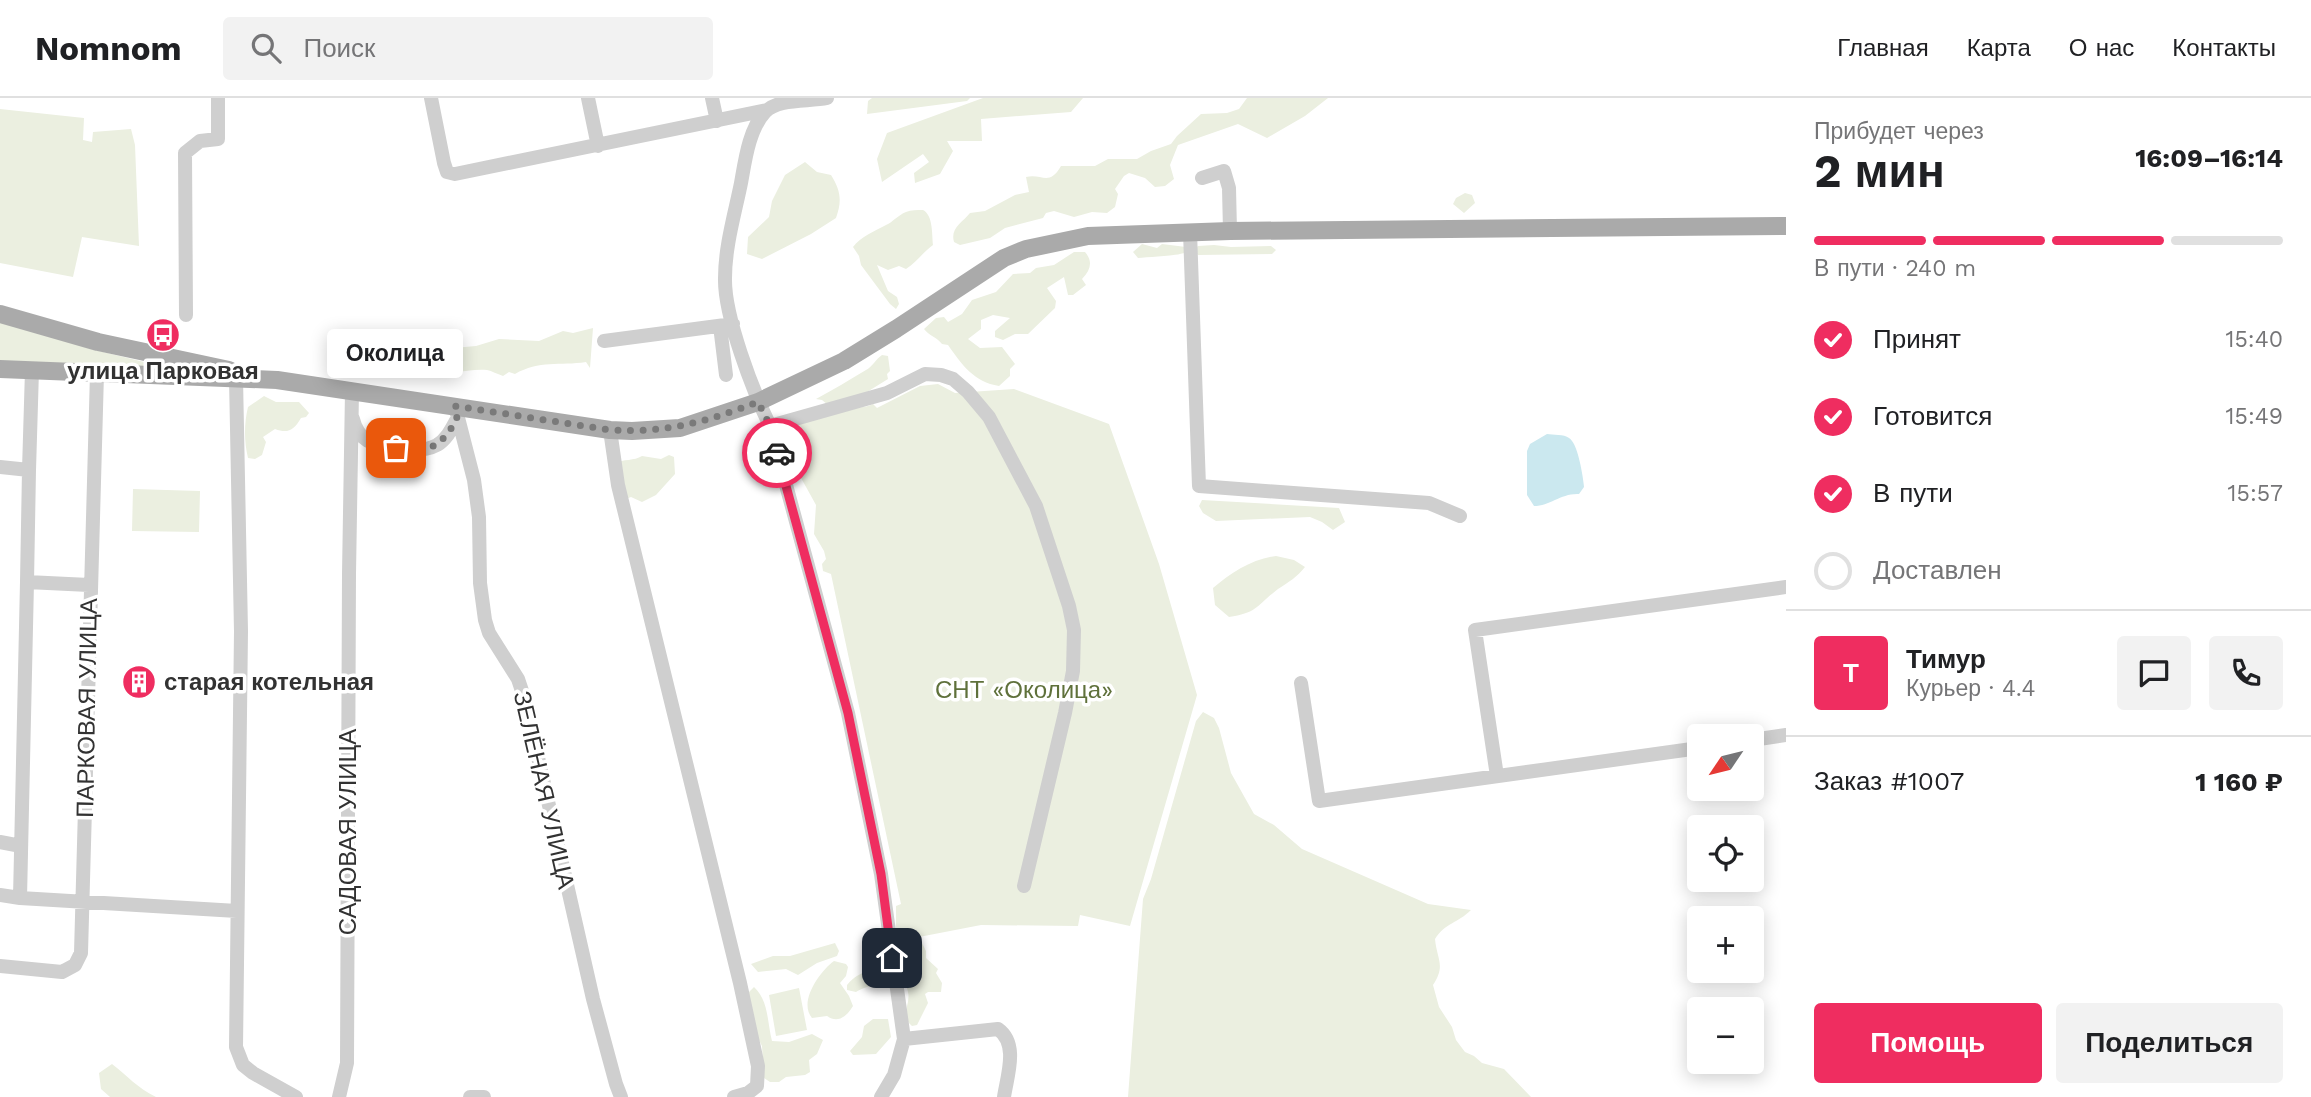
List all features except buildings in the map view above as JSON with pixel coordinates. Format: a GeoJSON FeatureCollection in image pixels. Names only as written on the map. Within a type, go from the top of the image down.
{"type":"FeatureCollection","features":[{"type":"Feature","properties":{"kind":"main road"},"geometry":{"type":"LineString","coordinates":[[0,314],[98,342],[276,380],[352,391],[456,412],[632,431],[680,428],[758,402],[844,360],[1004,258],[1026,249],[1088,236],[1230,231],[1786,226]]}},
{"type":"Feature","properties":{"kind":"main road"},"geometry":{"type":"LineString","coordinates":[[0,369],[276,380]]}},
{"type":"Feature","properties":{"kind":"street"},"geometry":{"type":"LineString","coordinates":[[186,315],[185,153],[200,141],[218,139],[218,98]]}},
{"type":"Feature","properties":{"kind":"street"},"geometry":{"type":"LineString","coordinates":[[431,98],[447,172],[455,174],[717,121],[787,103],[827,98]]}},
{"type":"Feature","properties":{"kind":"street"},"geometry":{"type":"LineString","coordinates":[[588,98],[598,146]]}},
{"type":"Feature","properties":{"kind":"street"},"geometry":{"type":"LineString","coordinates":[[712,98],[717,121]]}},
{"type":"Feature","properties":{"kind":"street"},"geometry":{"type":"LineString","coordinates":[[726,375],[724,279],[731,233],[745,162],[757,123],[767,110]]}},
{"type":"Feature","properties":{"kind":"street"},"geometry":{"type":"LineString","coordinates":[[1202,178],[1224,171],[1229,188],[1230,231]]}},
{"type":"Feature","properties":{"kind":"street"},"geometry":{"type":"LineString","coordinates":[[1190,232],[1199,486],[1429,503],[1460,516]]}},
{"type":"Feature","properties":{"kind":"street"},"geometry":{"type":"LineString","coordinates":[[604,341],[726,325]]}},
{"type":"Feature","properties":{"kind":"street"},"geometry":{"type":"LineString","coordinates":[[726,325],[770,426],[848,713],[881,874],[904,1039],[894,1075],[881,1097]]}},
{"type":"Feature","properties":{"kind":"street"},"geometry":{"type":"LineString","coordinates":[[20,898],[32,370]]}},
{"type":"Feature","properties":{"kind":"street","name":"ПАРКОВАЯ УЛИЦА"},"geometry":{"type":"LineString","coordinates":[[0,966],[62,972],[75,965],[81,953],[89,584],[97,373]]}},
{"type":"Feature","properties":{"kind":"street"},"geometry":{"type":"LineString","coordinates":[[770,426],[887,393],[925,374],[953,379],[989,417],[1036,506],[1069,606],[1074,630],[1073,671],[1065,713],[1024,886]]}},
{"type":"Feature","properties":{"kind":"street"},"geometry":{"type":"LineString","coordinates":[[236,378],[241,631],[236,1047],[243,1065],[296,1097]]}},
{"type":"Feature","properties":{"kind":"street","name":"САДОВАЯ УЛИЦА"},"geometry":{"type":"LineString","coordinates":[[339,1097],[347,1063],[352,391]]}},
{"type":"Feature","properties":{"kind":"street"},"geometry":{"type":"LineString","coordinates":[[352,414],[359,433],[366,440],[377,445],[414,451],[435,446],[443,441],[456,412]]}},
{"type":"Feature","properties":{"kind":"street","name":"ЗЕЛЁНАЯ УЛИЦА"},"geometry":{"type":"LineString","coordinates":[[456,412],[471,461],[479,517],[480,583],[485,620],[493,641],[518,679],[525,700],[593,999],[621,1097]]}},
{"type":"Feature","properties":{"kind":"street"},"geometry":{"type":"LineString","coordinates":[[610,430],[618,485],[758,1066],[757,1086],[748,1093],[734,1097]]}},
{"type":"Feature","properties":{"kind":"street"},"geometry":{"type":"LineString","coordinates":[[0,467],[29,470]]}},
{"type":"Feature","properties":{"kind":"street"},"geometry":{"type":"LineString","coordinates":[[27,582],[89,584]]}},
{"type":"Feature","properties":{"kind":"street"},"geometry":{"type":"LineString","coordinates":[[1497,776],[1475,630],[1786,587]]}},
{"type":"Feature","properties":{"kind":"street"},"geometry":{"type":"LineString","coordinates":[[1301,683],[1319,801],[1687,750]]}},
{"type":"Feature","properties":{"kind":"street"},"geometry":{"type":"LineString","coordinates":[[1764,739],[1786,736]]}},
{"type":"Feature","properties":{"kind":"street"},"geometry":{"type":"LineString","coordinates":[[0,842],[21,846]]}},
{"type":"Feature","properties":{"kind":"street"},"geometry":{"type":"LineString","coordinates":[[0,895],[237,911]]}},
{"type":"Feature","properties":{"kind":"street"},"geometry":{"type":"LineString","coordinates":[[904,1039],[998,1029],[1006,1037],[1010,1052],[1004,1097]]}},
{"type":"Feature","properties":{"kind":"street"},"geometry":{"type":"LineString","coordinates":[[470,1097],[484,1097]]}},
{"type":"Feature","properties":{"kind":"green space"},"geometry":{"type":"Polygon","coordinates":[[[872,98],[970,98],[967,101],[867,114],[868,101],[872,98]]]}},
{"type":"Feature","properties":{"kind":"green space"},"geometry":{"type":"Polygon","coordinates":[[[983,98],[1083,98],[1071,112],[981,119],[982,141],[947,141],[953,151],[940,174],[915,183],[914,173],[929,162],[923,154],[882,182],[877,159],[887,133],[983,98]]]}},
{"type":"Feature","properties":{"kind":"green space"},"geometry":{"type":"Polygon","coordinates":[[[1247,98],[1328,98],[1305,116],[1267,138],[1238,124],[1178,145],[1170,165],[1174,179],[1165,186],[1155,187],[1145,178],[1129,173],[1115,189],[1118,194],[1115,207],[1107,213],[1092,212],[1074,217],[1054,211],[1046,213],[1043,218],[1005,228],[990,238],[960,245],[954,242],[955,229],[970,213],[985,211],[1015,195],[1029,192],[1026,177],[1049,178],[1061,166],[1095,166],[1108,159],[1137,159],[1171,144],[1201,114],[1227,113],[1239,109],[1247,98]]]}},
{"type":"Feature","properties":{"kind":"green space"},"geometry":{"type":"Polygon","coordinates":[[[0,109],[84,118],[83,140],[92,142],[93,132],[131,129],[135,145],[139,246],[82,237],[73,277],[0,263],[0,109]]]}},
{"type":"Feature","properties":{"kind":"green space"},"geometry":{"type":"Polygon","coordinates":[[[805,162],[817,172],[831,175],[840,196],[836,218],[762,259],[747,254],[748,237],[769,217],[772,201],[785,175],[805,162]]]}},
{"type":"Feature","properties":{"kind":"green space"},"geometry":{"type":"Polygon","coordinates":[[[1465,193],[1472,195],[1475,203],[1464,213],[1453,204],[1456,198],[1465,193]]]}},
{"type":"Feature","properties":{"kind":"green space"},"geometry":{"type":"Polygon","coordinates":[[[923,210],[930,220],[933,245],[906,269],[899,266],[888,270],[877,265],[888,291],[897,297],[899,304],[896,309],[861,265],[853,247],[903,213],[923,210]]]}},
{"type":"Feature","properties":{"kind":"green space"},"geometry":{"type":"Polygon","coordinates":[[[1142,244],[1157,248],[1162,244],[1186,247],[1187,252],[1138,258],[1133,252],[1142,244]]]}},
{"type":"Feature","properties":{"kind":"green space"},"geometry":{"type":"Polygon","coordinates":[[[1198,246],[1271,246],[1276,250],[1272,254],[1198,255],[1194,250],[1198,246]]]}},
{"type":"Feature","properties":{"kind":"green space"},"geometry":{"type":"Polygon","coordinates":[[[1074,252],[1085,252],[1089,259],[1089,269],[1082,279],[1086,285],[1073,295],[1068,295],[1064,277],[1047,288],[1056,301],[1055,308],[1028,334],[1015,334],[1003,340],[995,337],[995,331],[1010,318],[993,315],[981,320],[981,329],[968,339],[980,348],[1002,347],[1015,364],[1010,369],[1010,376],[999,386],[976,377],[948,345],[942,344],[924,329],[936,318],[944,317],[948,322],[962,314],[972,300],[996,292],[1013,274],[1030,273],[1036,268],[1054,265],[1074,252]]]}},
{"type":"Feature","properties":{"kind":"green space"},"geometry":{"type":"Polygon","coordinates":[[[0,322],[95,350],[173,369],[0,361],[0,322]]]}},
{"type":"Feature","properties":{"kind":"green space"},"geometry":{"type":"Polygon","coordinates":[[[593,328],[590,368],[586,362],[550,364],[515,374],[509,372],[503,376],[487,370],[455,372],[437,367],[436,361],[453,348],[476,346],[499,339],[539,341],[563,331],[573,333],[593,328]]]}},
{"type":"Feature","properties":{"kind":"green space"},"geometry":{"type":"Polygon","coordinates":[[[418,348],[427,353],[422,364],[414,365],[409,361],[418,348]]]}},
{"type":"Feature","properties":{"kind":"green space"},"geometry":{"type":"Polygon","coordinates":[[[882,355],[888,356],[888,379],[867,392],[828,405],[816,399],[868,369],[882,355]]]}},
{"type":"Feature","properties":{"kind":"green space","name":"СНТ «Околица»"},"geometry":{"type":"Polygon","coordinates":[[[938,384],[955,393],[1014,389],[1109,424],[1159,564],[1197,695],[1130,926],[1080,915],[1078,926],[981,925],[919,937],[926,951],[926,958],[938,969],[936,973],[942,983],[941,992],[925,994],[928,1003],[917,1025],[912,1026],[906,1018],[906,969],[900,961],[901,941],[896,933],[896,906],[901,904],[831,574],[823,571],[822,564],[826,559],[814,534],[816,505],[795,467],[801,462],[807,462],[805,453],[801,454],[799,451],[792,430],[794,423],[873,404],[877,408],[920,386],[938,384]]]}},
{"type":"Feature","properties":{"kind":"green space"},"geometry":{"type":"Polygon","coordinates":[[[264,396],[276,402],[299,402],[309,413],[290,430],[275,429],[263,437],[266,442],[262,455],[255,459],[248,458],[245,433],[248,407],[264,396]]]}},
{"type":"Feature","properties":{"kind":"green space"},"geometry":{"type":"Polygon","coordinates":[[[669,455],[674,457],[675,474],[656,495],[642,502],[631,497],[623,500],[614,463],[642,456],[661,459],[669,455]]]}},
{"type":"Feature","properties":{"kind":"green space"},"geometry":{"type":"Polygon","coordinates":[[[133,489],[200,491],[199,532],[132,531],[133,489]]]}},
{"type":"Feature","properties":{"kind":"green space"},"geometry":{"type":"Polygon","coordinates":[[[1202,500],[1339,508],[1345,522],[1333,530],[1310,517],[1216,521],[1203,513],[1199,506],[1202,500]]]}},
{"type":"Feature","properties":{"kind":"green space"},"geometry":{"type":"Polygon","coordinates":[[[1276,556],[1294,560],[1305,567],[1257,608],[1246,613],[1229,617],[1215,605],[1213,588],[1220,582],[1250,563],[1276,556]]]}},
{"type":"Feature","properties":{"kind":"green space"},"geometry":{"type":"Polygon","coordinates":[[[1203,712],[1214,718],[1219,728],[1231,773],[1254,814],[1274,825],[1302,849],[1428,904],[1471,910],[1435,939],[1440,967],[1433,985],[1439,1007],[1465,1052],[1482,1063],[1504,1069],[1531,1097],[1128,1097],[1143,899],[1196,721],[1203,712]]]}},
{"type":"Feature","properties":{"kind":"green space"},"geometry":{"type":"Polygon","coordinates":[[[835,943],[839,951],[837,956],[817,963],[798,975],[786,969],[758,972],[751,964],[773,956],[790,956],[835,943]]]}},
{"type":"Feature","properties":{"kind":"green space"},"geometry":{"type":"Polygon","coordinates":[[[881,948],[885,969],[881,984],[876,988],[867,987],[856,992],[847,990],[847,985],[871,965],[876,949],[881,948]]]}},
{"type":"Feature","properties":{"kind":"green space"},"geometry":{"type":"Polygon","coordinates":[[[834,961],[848,967],[846,976],[840,983],[853,1006],[845,1016],[838,1019],[827,1016],[812,1018],[808,1004],[812,987],[834,961]]]}},
{"type":"Feature","properties":{"kind":"green space"},"geometry":{"type":"Polygon","coordinates":[[[754,987],[765,1005],[772,1041],[789,1042],[812,1034],[823,1040],[817,1054],[809,1060],[810,1072],[786,1077],[779,1082],[770,1082],[764,1078],[762,1046],[757,1036],[748,993],[754,987]]]}},
{"type":"Feature","properties":{"kind":"green space"},"geometry":{"type":"Polygon","coordinates":[[[799,988],[807,1030],[776,1036],[769,995],[799,988]]]}},
{"type":"Feature","properties":{"kind":"green space"},"geometry":{"type":"Polygon","coordinates":[[[873,1019],[888,1019],[891,1037],[876,1054],[853,1055],[850,1051],[862,1037],[864,1026],[873,1019]]]}},
{"type":"Feature","properties":{"kind":"green space"},"geometry":{"type":"Polygon","coordinates":[[[112,1064],[156,1097],[110,1097],[101,1089],[99,1073],[112,1064]]]}},
{"type":"Feature","properties":{"kind":"water"},"geometry":{"type":"Polygon","coordinates":[[[1547,434],[1564,436],[1572,441],[1584,487],[1579,494],[1567,495],[1534,506],[1527,495],[1527,451],[1530,444],[1547,434]]]}},
{"type":"Feature","properties":{"kind":"way so far"},"geometry":{"type":"LineString","coordinates":[[396,448],[424,450],[443,441],[457,419],[455,406],[632,431],[680,428],[758,402],[770,426],[777,453]]}},
{"type":"Feature","properties":{"kind":"place","name":"улица Парковая"},"geometry":{"type":"Point","coordinates":[163,335]}},
{"type":"Feature","properties":{"kind":"place","name":"Околица"},"geometry":{"type":"Point","coordinates":[396,448]}},
{"type":"Feature","properties":{"kind":"place","name":"старая котельная"},"geometry":{"type":"Point","coordinates":[139,682]}},
{"type":"Feature","properties":{"kind":"route"},"geometry":{"type":"LineString","coordinates":[[777,453],[848,713],[881,874],[892,958]]}}]}
